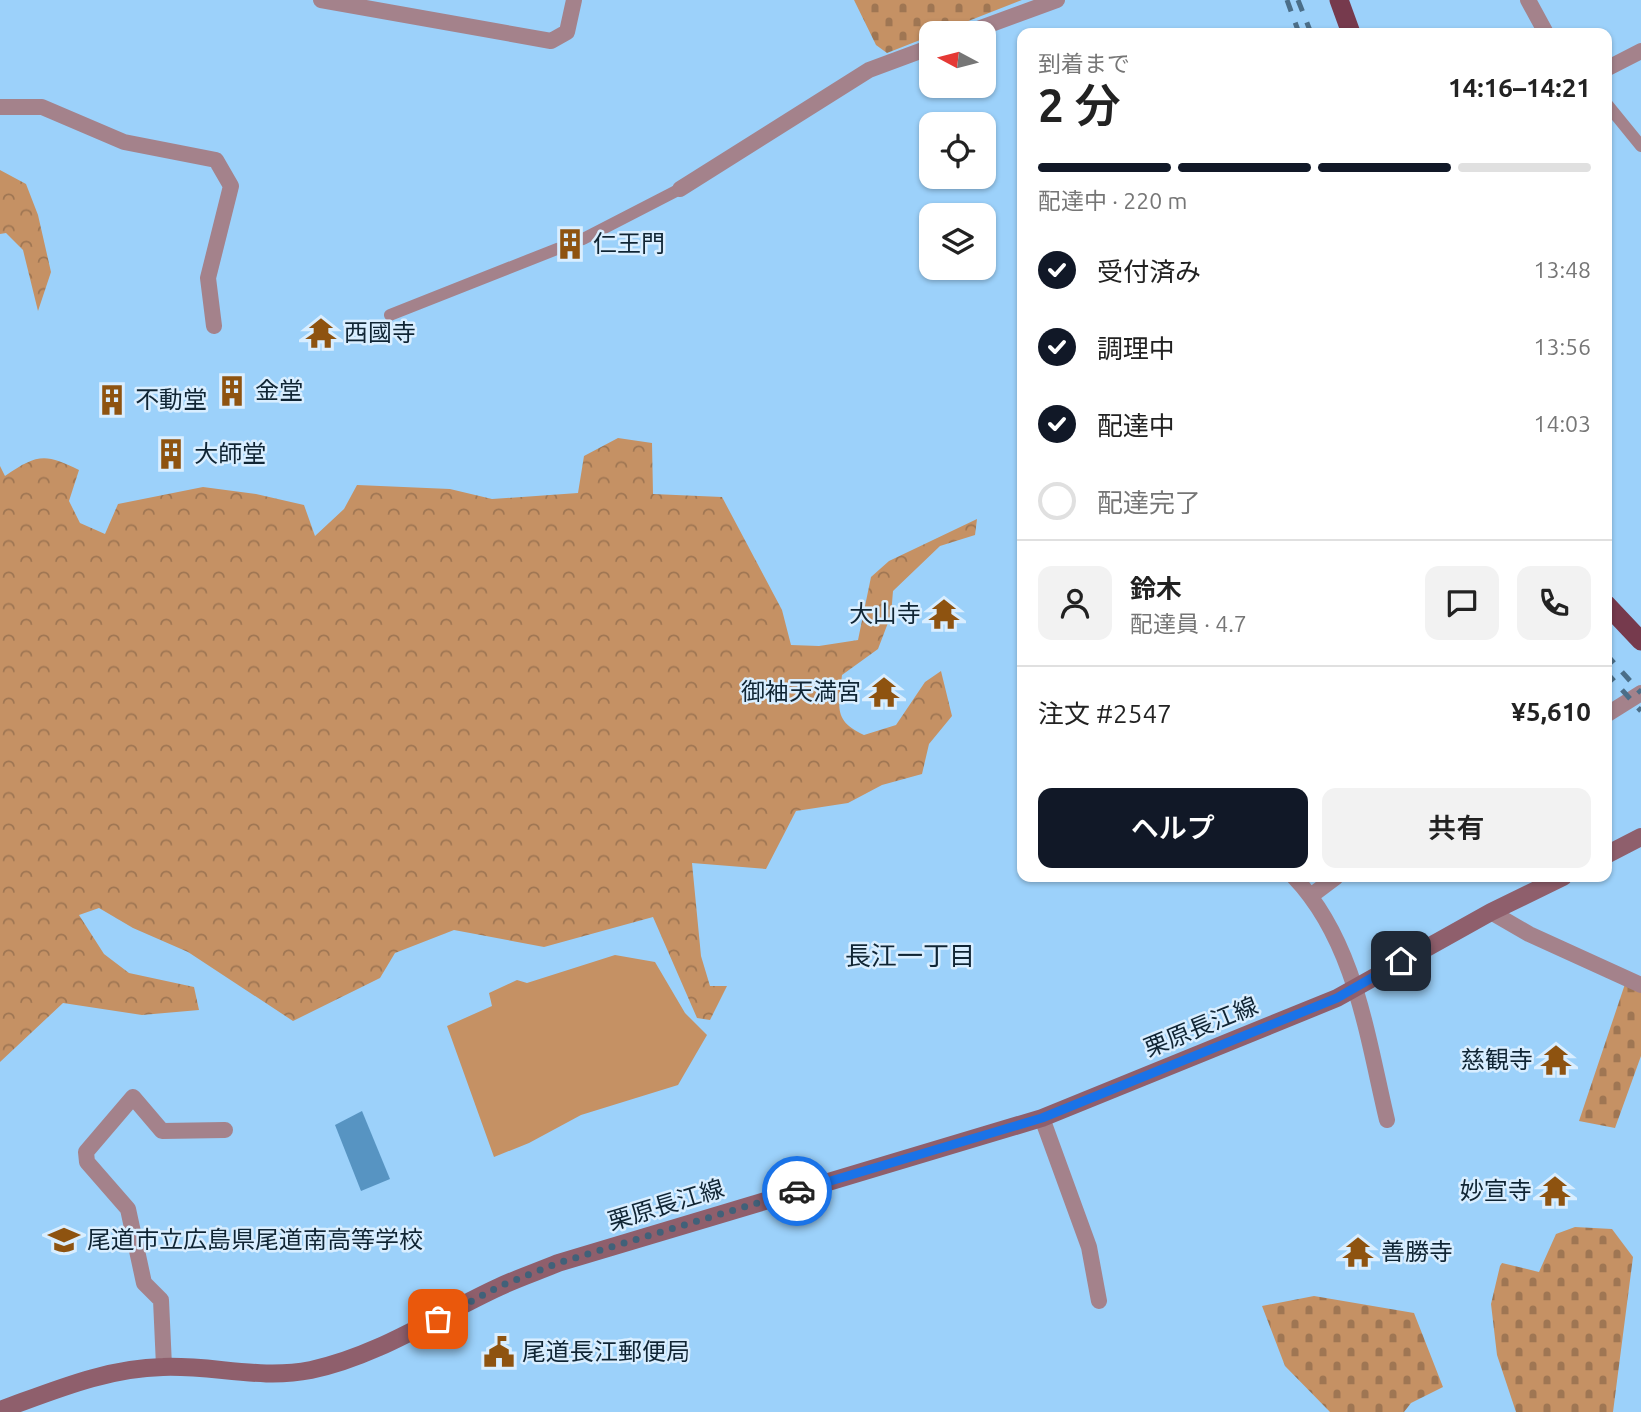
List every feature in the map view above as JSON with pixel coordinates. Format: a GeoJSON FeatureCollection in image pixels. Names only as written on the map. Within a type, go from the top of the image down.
{"type":"FeatureCollection","features":[{"type":"Feature","properties":{"kind":"highway"},"geometry":{"type":"LineString","coordinates":[[1339,0],[1349,28]]}},
{"type":"Feature","properties":{"kind":"highway"},"geometry":{"type":"LineString","coordinates":[[1612,611],[1641,642]]}},
{"type":"Feature","properties":{"kind":"main road"},"geometry":{"type":"LineString","coordinates":[[1612,852],[1641,837]]}},
{"type":"Feature","properties":{"kind":"main road","name":"栗原長江線"},"geometry":{"type":"LineString","coordinates":[[0,1410],[66,1385],[110,1373],[163,1366],[271,1374],[313,1370],[418,1330],[500,1286],[558,1263],[1042,1118],[1337,998],[1354,986],[1491,912],[1553,882]]}},
{"type":"Feature","properties":{"kind":"street"},"geometry":{"type":"LineString","coordinates":[[321,0],[551,41],[567,32],[574,0]]}},
{"type":"Feature","properties":{"kind":"street"},"geometry":{"type":"LineString","coordinates":[[996,22],[1057,0]]}},
{"type":"Feature","properties":{"kind":"street"},"geometry":{"type":"LineString","coordinates":[[1528,0],[1543,28]]}},
{"type":"Feature","properties":{"kind":"street"},"geometry":{"type":"LineString","coordinates":[[583,239],[680,189],[869,70],[919,51]]}},
{"type":"Feature","properties":{"kind":"street"},"geometry":{"type":"LineString","coordinates":[[1612,66],[1641,51]]}},
{"type":"Feature","properties":{"kind":"street"},"geometry":{"type":"LineString","coordinates":[[0,107],[42,107],[124,142],[216,160],[231,187],[208,278],[214,326]]}},
{"type":"Feature","properties":{"kind":"street"},"geometry":{"type":"LineString","coordinates":[[1612,110],[1641,146]]}},
{"type":"Feature","properties":{"kind":"street"},"geometry":{"type":"LineString","coordinates":[[390,314],[557,249]]}},
{"type":"Feature","properties":{"kind":"street"},"geometry":{"type":"LineString","coordinates":[[1612,711],[1641,693]]}},
{"type":"Feature","properties":{"kind":"street"},"geometry":{"type":"LineString","coordinates":[[1299,882],[1312,895],[1328,922],[1354,986],[1387,1120]]}},
{"type":"Feature","properties":{"kind":"street"},"geometry":{"type":"LineString","coordinates":[[1312,895],[1329,882]]}},
{"type":"Feature","properties":{"kind":"street"},"geometry":{"type":"LineString","coordinates":[[1491,912],[1529,934],[1641,985]]}},
{"type":"Feature","properties":{"kind":"street"},"geometry":{"type":"LineString","coordinates":[[163,1366],[161,1300],[144,1283],[128,1209],[87,1162],[86,1152],[133,1097],[162,1131],[225,1130]]}},
{"type":"Feature","properties":{"kind":"street"},"geometry":{"type":"LineString","coordinates":[[1042,1118],[1089,1247],[1099,1301]]}},
{"type":"Feature","properties":{"kind":"green space"},"geometry":{"type":"Polygon","coordinates":[[[854,0],[1022,0],[969,21],[919,21],[919,40],[887,53],[876,45],[854,0]]]}},
{"type":"Feature","properties":{"kind":"green space"},"geometry":{"type":"Polygon","coordinates":[[[0,170],[26,184],[38,215],[51,272],[38,311],[23,250],[6,233],[0,234],[0,170]]]}},
{"type":"Feature","properties":{"kind":"green space"},"geometry":{"type":"Polygon","coordinates":[[[618,438],[652,443],[653,494],[722,497],[782,610],[791,645],[819,646],[858,640],[871,577],[889,561],[977,519],[975,535],[940,546],[893,591],[891,615],[878,649],[842,675],[839,703],[842,718],[854,730],[864,735],[896,725],[925,682],[941,671],[952,716],[929,744],[922,774],[882,785],[848,803],[796,811],[766,869],[692,863],[701,956],[710,986],[727,986],[710,1020],[697,1018],[653,917],[544,947],[454,930],[395,953],[380,978],[293,1021],[188,952],[133,928],[99,908],[79,915],[104,954],[129,973],[194,987],[199,1010],[142,1015],[63,1003],[0,1062],[0,466],[5,476],[25,463],[41,458],[58,461],[79,470],[69,501],[80,523],[105,534],[118,504],[203,487],[256,494],[304,505],[315,536],[344,509],[357,485],[450,489],[492,499],[578,493],[584,456],[618,438]]]}},
{"type":"Feature","properties":{"kind":"green space"},"geometry":{"type":"Polygon","coordinates":[[[615,955],[655,962],[685,1013],[707,1035],[678,1085],[581,1115],[529,1143],[494,1157],[447,1026],[492,1006],[489,993],[517,980],[527,983],[615,955]]]}},
{"type":"Feature","properties":{"kind":"green space"},"geometry":{"type":"Polygon","coordinates":[[[1625,984],[1641,991],[1641,1056],[1615,1128],[1579,1121],[1625,984]]]}},
{"type":"Feature","properties":{"kind":"green space"},"geometry":{"type":"Polygon","coordinates":[[[1575,1227],[1612,1229],[1633,1257],[1613,1412],[1516,1412],[1497,1355],[1491,1304],[1500,1266],[1502,1263],[1539,1272],[1556,1234],[1575,1227]]]}},
{"type":"Feature","properties":{"kind":"green space"},"geometry":{"type":"Polygon","coordinates":[[[1314,1296],[1414,1313],[1443,1387],[1411,1403],[1404,1412],[1330,1412],[1285,1366],[1262,1306],[1314,1296]]]}},
{"type":"Feature","properties":{"kind":"water"},"geometry":{"type":"Polygon","coordinates":[[[362,1111],[390,1179],[361,1191],[335,1125],[362,1111]]]}},
{"type":"Feature","properties":{"kind":"tunnel"},"geometry":{"type":"LineString","coordinates":[[557,249],[583,239]]}},
{"type":"Feature","properties":{"kind":"railway"},"geometry":{"type":"LineString","coordinates":[[1287,0],[1297,28]]}},
{"type":"Feature","properties":{"kind":"railway"},"geometry":{"type":"LineString","coordinates":[[1298,0],[1309,28]]}},
{"type":"Feature","properties":{"kind":"railway"},"geometry":{"type":"LineString","coordinates":[[1612,661],[1641,693]]}},
{"type":"Feature","properties":{"kind":"railway"},"geometry":{"type":"LineString","coordinates":[[1612,679],[1641,711]]}},
{"type":"Feature","properties":{"kind":"way so far"},"geometry":{"type":"LineString","coordinates":[[438,1319],[500,1286],[558,1263],[797,1191]]}},
{"type":"Feature","properties":{"kind":"place","name":"仁王門"},"geometry":{"type":"Point","coordinates":[570,244]}},
{"type":"Feature","properties":{"kind":"place","name":"西國寺"},"geometry":{"type":"Point","coordinates":[321,333]}},
{"type":"Feature","properties":{"kind":"place","name":"金堂"},"geometry":{"type":"Point","coordinates":[232,391]}},
{"type":"Feature","properties":{"kind":"place","name":"不動堂"},"geometry":{"type":"Point","coordinates":[112,400]}},
{"type":"Feature","properties":{"kind":"place","name":"大師堂"},"geometry":{"type":"Point","coordinates":[171,454]}},
{"type":"Feature","properties":{"kind":"place","name":"大山寺"},"geometry":{"type":"Point","coordinates":[944,614]}},
{"type":"Feature","properties":{"kind":"place","name":"御袖天満宮"},"geometry":{"type":"Point","coordinates":[884,692]}},
{"type":"Feature","properties":{"kind":"place","name":"慈観寺"},"geometry":{"type":"Point","coordinates":[1556,1060]}},
{"type":"Feature","properties":{"kind":"place","name":"妙宣寺"},"geometry":{"type":"Point","coordinates":[1555,1191]}},
{"type":"Feature","properties":{"kind":"place","name":"尾道市立広島県尾道南高等学校"},"geometry":{"type":"Point","coordinates":[64,1240]}},
{"type":"Feature","properties":{"kind":"place","name":"善勝寺"},"geometry":{"type":"Point","coordinates":[1358,1252]}},
{"type":"Feature","properties":{"kind":"place","name":"尾道長江郵便局"},"geometry":{"type":"Point","coordinates":[499,1352]}},
{"type":"Feature","properties":{"kind":"district","name":"長江一丁目"},"geometry":{"type":"Point","coordinates":[910,956]}},
{"type":"Feature","properties":{"kind":"route"},"geometry":{"type":"LineString","coordinates":[[797,1191],[973,1142],[1042,1118],[1337,998],[1401,961]]}}]}
